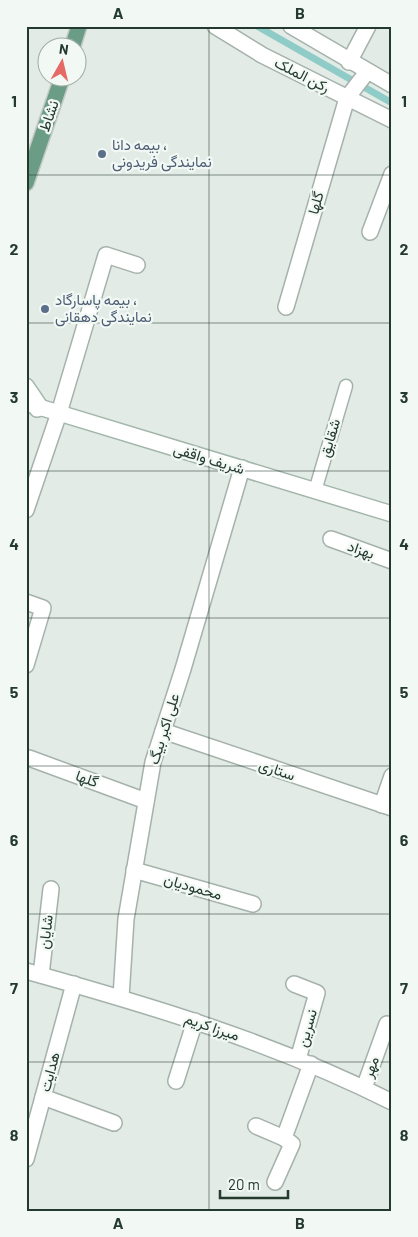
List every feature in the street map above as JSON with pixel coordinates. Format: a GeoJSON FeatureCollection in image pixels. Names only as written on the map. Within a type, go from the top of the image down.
{"type":"FeatureCollection","features":[{"type":"Feature","properties":{"kind":"main road"},"geometry":{"type":"LineString","coordinates":[[75,38],[79,26]]}},
{"type":"Feature","properties":{"kind":"main road","name":"نشاط"},"geometry":{"type":"LineString","coordinates":[[26,183],[59,88]]}},
{"type":"Feature","properties":{"kind":"street","name":"رکن الملک"},"geometry":{"type":"LineString","coordinates":[[215,26],[262,55],[392,120]]}},
{"type":"Feature","properties":{"kind":"street"},"geometry":{"type":"LineString","coordinates":[[291,26],[392,85]]}},
{"type":"Feature","properties":{"kind":"street"},"geometry":{"type":"LineString","coordinates":[[350,62],[368,26]]}},
{"type":"Feature","properties":{"kind":"street"},"geometry":{"type":"LineString","coordinates":[[347,98],[367,72]]}},
{"type":"Feature","properties":{"kind":"street","name":"گلها"},"geometry":{"type":"LineString","coordinates":[[286,307],[347,98]]}},
{"type":"Feature","properties":{"kind":"street"},"geometry":{"type":"LineString","coordinates":[[370,232],[392,174]]}},
{"type":"Feature","properties":{"kind":"street"},"geometry":{"type":"LineString","coordinates":[[26,510],[59,413],[106,255],[137,265]]}},
{"type":"Feature","properties":{"kind":"street"},"geometry":{"type":"LineString","coordinates":[[26,386],[41,408],[26,412]]}},
{"type":"Feature","properties":{"kind":"street","name":"شریف واقفی"},"geometry":{"type":"LineString","coordinates":[[26,403],[392,514]]}},
{"type":"Feature","properties":{"kind":"street","name":"علی اکبر بیگ"},"geometry":{"type":"LineString","coordinates":[[120,997],[126,919],[153,762],[242,468]]}},
{"type":"Feature","properties":{"kind":"street","name":"بهزاد"},"geometry":{"type":"LineString","coordinates":[[331,539],[392,561]]}},
{"type":"Feature","properties":{"kind":"street"},"geometry":{"type":"LineString","coordinates":[[26,602],[43,608],[26,665]]}},
{"type":"Feature","properties":{"kind":"street","name":"ستاری"},"geometry":{"type":"LineString","coordinates":[[163,731],[387,807]]}},
{"type":"Feature","properties":{"kind":"street","name":"گلها"},"geometry":{"type":"LineString","coordinates":[[28,758],[146,801]]}},
{"type":"Feature","properties":{"kind":"street"},"geometry":{"type":"LineString","coordinates":[[387,807],[392,776]]}},
{"type":"Feature","properties":{"kind":"street","name":"محمودیان"},"geometry":{"type":"LineString","coordinates":[[134,870],[253,904]]}},
{"type":"Feature","properties":{"kind":"street","name":"شایان"},"geometry":{"type":"LineString","coordinates":[[41,975],[51,889]]}},
{"type":"Feature","properties":{"kind":"street","name":"میرزا کریم"},"geometry":{"type":"LineString","coordinates":[[26,971],[120,997],[195,1021],[305,1062],[392,1102]]}},
{"type":"Feature","properties":{"kind":"street","name":"هدایت"},"geometry":{"type":"LineString","coordinates":[[26,1159],[74,984]]}},
{"type":"Feature","properties":{"kind":"street","name":"نسرین"},"geometry":{"type":"LineString","coordinates":[[294,984],[317,993],[305,1062]]}},
{"type":"Feature","properties":{"kind":"street"},"geometry":{"type":"LineString","coordinates":[[176,1081],[195,1021]]}},
{"type":"Feature","properties":{"kind":"street","name":"مهر"},"geometry":{"type":"LineString","coordinates":[[364,1088],[387,1024],[392,1025]]}},
{"type":"Feature","properties":{"kind":"street"},"geometry":{"type":"LineString","coordinates":[[284,1138],[305,1062]]}},
{"type":"Feature","properties":{"kind":"street"},"geometry":{"type":"LineString","coordinates":[[43,1097],[114,1123]]}},
{"type":"Feature","properties":{"kind":"street"},"geometry":{"type":"LineString","coordinates":[[256,1126],[284,1138],[292,1144],[275,1182]]}},
{"type":"Feature","properties":{"kind":"lane","name":"شقایق"},"geometry":{"type":"LineString","coordinates":[[314,491],[346,386]]}},
{"type":"Feature","properties":{"kind":"waterway"},"geometry":{"type":"LineString","coordinates":[[257,26],[392,103]]}},
{"type":"Feature","properties":{"kind":"place","name":"بیمه دانا ، نمایندگی فریدونی"},"geometry":{"type":"Point","coordinates":[102,154]}},
{"type":"Feature","properties":{"kind":"place","name":"بیمه پاسارگاد ، نمایندگی دهقانی"},"geometry":{"type":"Point","coordinates":[45,309]}}]}
